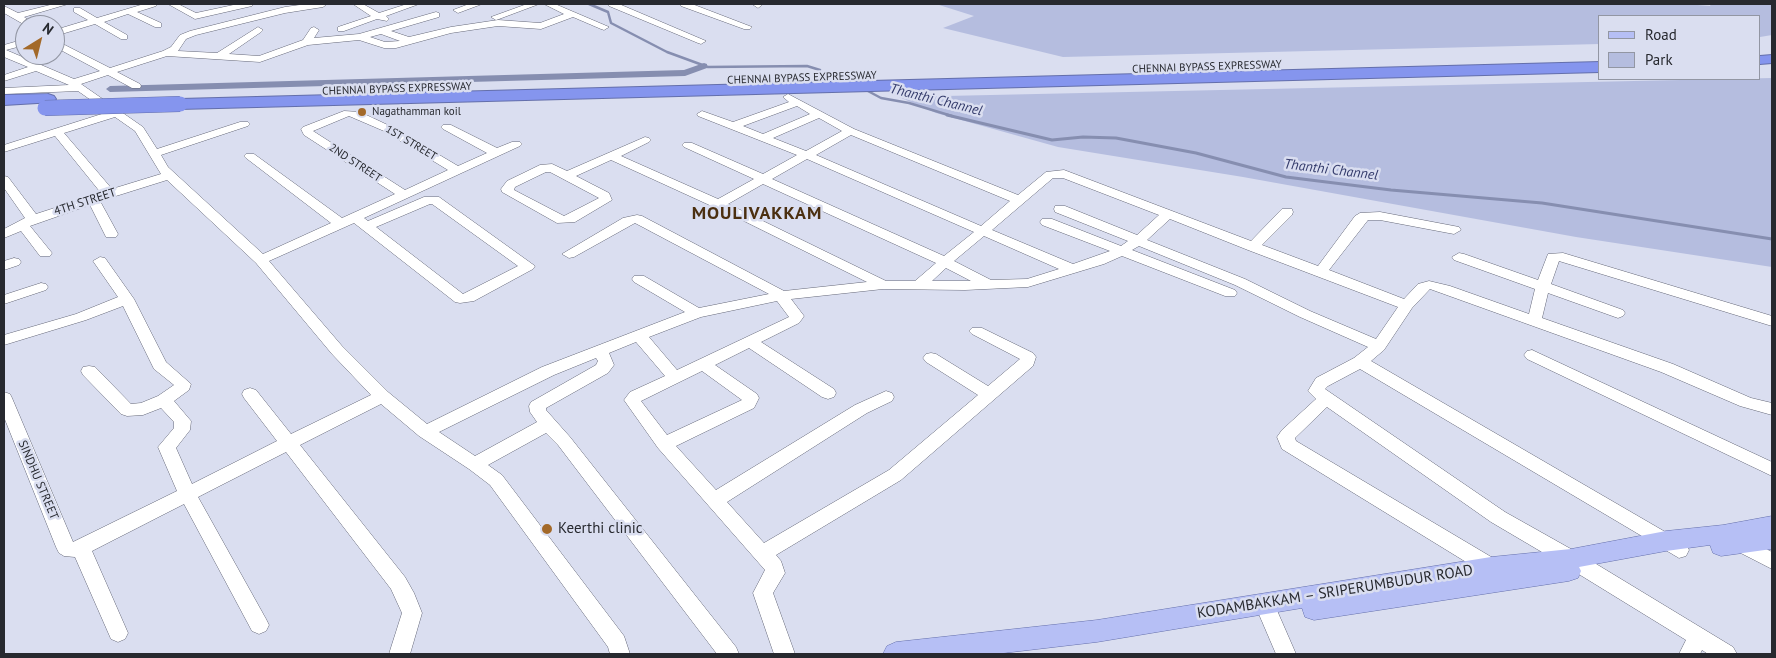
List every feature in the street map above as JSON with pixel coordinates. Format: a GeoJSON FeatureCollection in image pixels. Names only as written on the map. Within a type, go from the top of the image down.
{"type":"FeatureCollection","features":[{"type":"Feature","properties":{"kind":"highway","name":"CHENNAI BYPASS EXPRESSWAY"},"geometry":{"type":"LineString","coordinates":[[180,100],[1598,57]]}},
{"type":"Feature","properties":{"kind":"highway","name":"CHENNAI BYPASS EXPRESSWAY"},"geometry":{"type":"LineString","coordinates":[[4,100],[47,103],[1598,67]]}},
{"type":"Feature","properties":{"kind":"highway","name":"CHENNAI BYPASS EXPRESSWAY"},"geometry":{"type":"LineString","coordinates":[[4,109],[47,103]]}},
{"type":"Feature","properties":{"kind":"main road","name":"KODAMBAKKAM – SRIPERUMBUDUR ROAD"},"geometry":{"type":"LineString","coordinates":[[1732,539],[1772,525]]}},
{"type":"Feature","properties":{"kind":"main road","name":"KODAMBAKKAM – SRIPERUMBUDUR ROAD"},"geometry":{"type":"LineString","coordinates":[[996,654],[1268,610],[1579,563],[1672,545],[1732,539],[1772,539]]}},
{"type":"Feature","properties":{"kind":"main road","name":"KODAMBAKKAM – SRIPERUMBUDUR ROAD"},"geometry":{"type":"LineString","coordinates":[[896,654],[1268,610],[1491,567],[1579,563]]}},
{"type":"Feature","properties":{"kind":"street"},"geometry":{"type":"LineString","coordinates":[[22,15],[64,4]]}},
{"type":"Feature","properties":{"kind":"street"},"geometry":{"type":"LineString","coordinates":[[65,30],[153,4]]}},
{"type":"Feature","properties":{"kind":"street"},"geometry":{"type":"LineString","coordinates":[[172,4],[195,16],[249,4]]}},
{"type":"Feature","properties":{"kind":"street"},"geometry":{"type":"LineString","coordinates":[[4,91],[77,85],[109,71],[166,53],[174,49],[180,38],[193,33],[285,10],[324,4]]}},
{"type":"Feature","properties":{"kind":"street"},"geometry":{"type":"LineString","coordinates":[[357,4],[397,25]]}},
{"type":"Feature","properties":{"kind":"street"},"geometry":{"type":"LineString","coordinates":[[341,29],[410,4]]}},
{"type":"Feature","properties":{"kind":"street"},"geometry":{"type":"LineString","coordinates":[[458,10],[478,4]]}},
{"type":"Feature","properties":{"kind":"street"},"geometry":{"type":"LineString","coordinates":[[496,17],[535,4]]}},
{"type":"Feature","properties":{"kind":"street"},"geometry":{"type":"LineString","coordinates":[[548,4],[604,26]]}},
{"type":"Feature","properties":{"kind":"street"},"geometry":{"type":"LineString","coordinates":[[612,4],[701,41]]}},
{"type":"Feature","properties":{"kind":"street"},"geometry":{"type":"LineString","coordinates":[[684,4],[747,27]]}},
{"type":"Feature","properties":{"kind":"street"},"geometry":{"type":"LineString","coordinates":[[4,9],[16,15]]}},
{"type":"Feature","properties":{"kind":"street"},"geometry":{"type":"LineString","coordinates":[[77,10],[124,37]]}},
{"type":"Feature","properties":{"kind":"street"},"geometry":{"type":"LineString","coordinates":[[129,11],[158,25]]}},
{"type":"Feature","properties":{"kind":"street"},"geometry":{"type":"LineString","coordinates":[[360,37],[377,44],[390,45],[451,30],[498,23],[541,26],[573,14]]}},
{"type":"Feature","properties":{"kind":"street"},"geometry":{"type":"LineString","coordinates":[[166,53],[260,59],[306,42],[360,37],[436,15]]}},
{"type":"Feature","properties":{"kind":"street"},"geometry":{"type":"LineString","coordinates":[[218,57],[258,30]]}},
{"type":"Feature","properties":{"kind":"street"},"geometry":{"type":"LineString","coordinates":[[306,42],[314,30]]}},
{"type":"Feature","properties":{"kind":"street"},"geometry":{"type":"LineString","coordinates":[[381,31],[413,40]]}},
{"type":"Feature","properties":{"kind":"street"},"geometry":{"type":"LineString","coordinates":[[65,48],[136,86]]}},
{"type":"Feature","properties":{"kind":"street"},"geometry":{"type":"LineString","coordinates":[[29,65],[77,85],[139,129],[162,169],[261,260],[338,350],[382,396],[425,432],[496,480],[617,643],[620,654]]}},
{"type":"Feature","properties":{"kind":"street"},"geometry":{"type":"LineString","coordinates":[[4,78],[35,68]]}},
{"type":"Feature","properties":{"kind":"street"},"geometry":{"type":"LineString","coordinates":[[733,126],[792,100],[850,131],[1020,200]]}},
{"type":"Feature","properties":{"kind":"street"},"geometry":{"type":"LineString","coordinates":[[4,149],[116,112]]}},
{"type":"Feature","properties":{"kind":"street","name":"1ST STREET"},"geometry":{"type":"LineString","coordinates":[[307,130],[348,113],[356,114],[388,129],[458,171]]}},
{"type":"Feature","properties":{"kind":"street"},"geometry":{"type":"LineString","coordinates":[[702,114],[807,155],[1072,269]]}},
{"type":"Feature","properties":{"kind":"street"},"geometry":{"type":"LineString","coordinates":[[762,138],[817,114]]}},
{"type":"Feature","properties":{"kind":"street"},"geometry":{"type":"LineString","coordinates":[[153,154],[244,124]]}},
{"type":"Feature","properties":{"kind":"street"},"geometry":{"type":"LineString","coordinates":[[447,127],[497,153]]}},
{"type":"Feature","properties":{"kind":"street","name":"2ND STREET"},"geometry":{"type":"LineString","coordinates":[[307,130],[308,133],[404,195]]}},
{"type":"Feature","properties":{"kind":"street"},"geometry":{"type":"LineString","coordinates":[[718,204],[850,131]]}},
{"type":"Feature","properties":{"kind":"street"},"geometry":{"type":"LineString","coordinates":[[58,132],[109,194]]}},
{"type":"Feature","properties":{"kind":"street"},"geometry":{"type":"LineString","coordinates":[[566,176],[645,140]]}},
{"type":"Feature","properties":{"kind":"street"},"geometry":{"type":"LineString","coordinates":[[261,260],[516,144]]}},
{"type":"Feature","properties":{"kind":"street"},"geometry":{"type":"LineString","coordinates":[[688,145],[945,262],[988,284]]}},
{"type":"Feature","properties":{"kind":"street"},"geometry":{"type":"LineString","coordinates":[[250,156],[342,224]]}},
{"type":"Feature","properties":{"kind":"street"},"geometry":{"type":"LineString","coordinates":[[611,156],[718,204],[883,285]]}},
{"type":"Feature","properties":{"kind":"street"},"geometry":{"type":"LineString","coordinates":[[544,168],[552,168],[566,176],[605,196],[606,200],[570,219],[562,220],[508,192],[507,189],[511,184],[544,168]]}},
{"type":"Feature","properties":{"kind":"street"},"geometry":{"type":"LineString","coordinates":[[918,286],[1046,177],[1058,174],[1407,305]]}},
{"type":"Feature","properties":{"kind":"street","name":"4TH STREET"},"geometry":{"type":"LineString","coordinates":[[4,234],[28,222],[93,199],[169,176]]}},
{"type":"Feature","properties":{"kind":"street"},"geometry":{"type":"LineString","coordinates":[[4,180],[45,253]]}},
{"type":"Feature","properties":{"kind":"street"},"geometry":{"type":"LineString","coordinates":[[93,199],[111,234]]}},
{"type":"Feature","properties":{"kind":"street"},"geometry":{"type":"LineString","coordinates":[[355,217],[460,299],[469,298],[528,266],[435,200],[428,200],[368,226]]}},
{"type":"Feature","properties":{"kind":"street"},"geometry":{"type":"LineString","coordinates":[[1060,209],[1240,282],[1305,314],[1380,346]]}},
{"type":"Feature","properties":{"kind":"street"},"geometry":{"type":"LineString","coordinates":[[1253,247],[1287,212]]}},
{"type":"Feature","properties":{"kind":"street"},"geometry":{"type":"LineString","coordinates":[[425,432],[548,371],[696,313],[781,296],[883,285],[1028,283],[1099,262],[1122,252],[1138,242],[1167,214]]}},
{"type":"Feature","properties":{"kind":"street"},"geometry":{"type":"LineString","coordinates":[[1321,272],[1364,216],[1380,216],[1454,230]]}},
{"type":"Feature","properties":{"kind":"street"},"geometry":{"type":"LineString","coordinates":[[568,254],[628,221],[637,219],[781,296],[797,318],[636,396],[632,400],[664,444],[774,567],[775,573],[766,584],[764,593],[784,654]]}},
{"type":"Feature","properties":{"kind":"street"},"geometry":{"type":"LineString","coordinates":[[1047,222],[1230,293]]}},
{"type":"Feature","properties":{"kind":"street"},"geometry":{"type":"LineString","coordinates":[[1459,257],[1618,313]]}},
{"type":"Feature","properties":{"kind":"street"},"geometry":{"type":"LineString","coordinates":[[1534,321],[1553,257],[1563,257],[1772,322]]}},
{"type":"Feature","properties":{"kind":"street"},"geometry":{"type":"LineString","coordinates":[[89,371],[127,410],[143,410],[179,391],[184,384],[160,366],[127,299],[100,261]]}},
{"type":"Feature","properties":{"kind":"street"},"geometry":{"type":"LineString","coordinates":[[639,279],[696,313]]}},
{"type":"Feature","properties":{"kind":"street"},"geometry":{"type":"LineString","coordinates":[[1726,654],[1693,646],[1579,563],[1498,517],[1316,391],[1322,382],[1360,362],[1380,346],[1407,305],[1423,287],[1429,285],[1667,368],[1746,402],[1772,409]]}},
{"type":"Feature","properties":{"kind":"street"},"geometry":{"type":"LineString","coordinates":[[4,300],[41,287]]}},
{"type":"Feature","properties":{"kind":"street"},"geometry":{"type":"LineString","coordinates":[[4,340],[80,317],[127,299]]}},
{"type":"Feature","properties":{"kind":"street"},"geometry":{"type":"LineString","coordinates":[[762,554],[895,475],[1027,362],[1028,357],[977,331]]}},
{"type":"Feature","properties":{"kind":"street"},"geometry":{"type":"LineString","coordinates":[[639,336],[676,378]]}},
{"type":"Feature","properties":{"kind":"street"},"geometry":{"type":"LineString","coordinates":[[749,341],[828,393]]}},
{"type":"Feature","properties":{"kind":"street"},"geometry":{"type":"LineString","coordinates":[[600,351],[606,361],[606,365],[602,369],[537,406],[538,412],[564,441],[729,654]]}},
{"type":"Feature","properties":{"kind":"street"},"geometry":{"type":"LineString","coordinates":[[1532,355],[1772,469]]}},
{"type":"Feature","properties":{"kind":"street"},"geometry":{"type":"LineString","coordinates":[[931,358],[988,394]]}},
{"type":"Feature","properties":{"kind":"street"},"geometry":{"type":"LineString","coordinates":[[1360,362],[1672,545]]}},
{"type":"Feature","properties":{"kind":"street"},"geometry":{"type":"LineString","coordinates":[[664,444],[748,404],[751,400],[751,398],[703,364]]}},
{"type":"Feature","properties":{"kind":"street"},"geometry":{"type":"LineString","coordinates":[[250,394],[398,582],[407,598],[412,613],[400,654]]}},
{"type":"Feature","properties":{"kind":"street"},"geometry":{"type":"LineString","coordinates":[[118,633],[81,548],[382,396]]}},
{"type":"Feature","properties":{"kind":"street"},"geometry":{"type":"LineString","coordinates":[[715,500],[861,409],[886,397]]}},
{"type":"Feature","properties":{"kind":"street","name":"SINDHU STREET"},"geometry":{"type":"LineString","coordinates":[[4,398],[66,547],[71,550],[81,548]]}},
{"type":"Feature","properties":{"kind":"street"},"geometry":{"type":"LineString","coordinates":[[1326,399],[1288,434],[1286,441],[1288,445],[1491,567]]}},
{"type":"Feature","properties":{"kind":"street"},"geometry":{"type":"LineString","coordinates":[[164,400],[183,421],[182,430],[168,447],[187,494],[259,625]]}},
{"type":"Feature","properties":{"kind":"street"},"geometry":{"type":"LineString","coordinates":[[475,464],[548,424]]}},
{"type":"Feature","properties":{"kind":"street"},"geometry":{"type":"LineString","coordinates":[[1732,539],[1772,562]]}},
{"type":"Feature","properties":{"kind":"street"},"geometry":{"type":"LineString","coordinates":[[1268,610],[1286,654]]}},
{"type":"Feature","properties":{"kind":"green space"},"geometry":{"type":"Polygon","coordinates":[[[936,4],[1685,4],[1710,6],[1711,4],[1772,4],[1772,35],[1761,37],[1761,15],[1598,15],[1598,44],[1063,57],[943,28],[974,16],[936,4]]]}},
{"type":"Feature","properties":{"kind":"green space"},"geometry":{"type":"Polygon","coordinates":[[[1761,78],[1772,78],[1772,267],[1576,237],[1243,177],[1058,147],[936,113],[899,97],[1680,80],[1761,80],[1761,78]]]}},
{"type":"Feature","properties":{"kind":"waterway","name":"Thanthi Channel"},"geometry":{"type":"LineString","coordinates":[[589,4],[608,12],[611,23],[667,52],[708,67],[807,66],[820,70]]}},
{"type":"Feature","properties":{"kind":"waterway"},"geometry":{"type":"LineString","coordinates":[[110,89],[637,75],[685,73],[704,66]]}},
{"type":"Feature","properties":{"kind":"waterway","name":"Thanthi Channel"},"geometry":{"type":"LineString","coordinates":[[866,90],[881,98],[909,103],[952,116]]}},
{"type":"Feature","properties":{"kind":"waterway","name":"Thanthi Channel"},"geometry":{"type":"LineString","coordinates":[[947,115],[1052,140],[1083,137],[1116,138],[1196,153],[1286,177],[1391,190],[1542,203],[1772,239]]}},
{"type":"Feature","properties":{"kind":"place","name":"Nagathamman koil"},"geometry":{"type":"Point","coordinates":[362,112]}},
{"type":"Feature","properties":{"kind":"place","name":"Keerthi clinic"},"geometry":{"type":"Point","coordinates":[547,529]}},
{"type":"Feature","properties":{"kind":"district","name":"MOULIVAKKAM"},"geometry":{"type":"Point","coordinates":[757,214]}}]}
